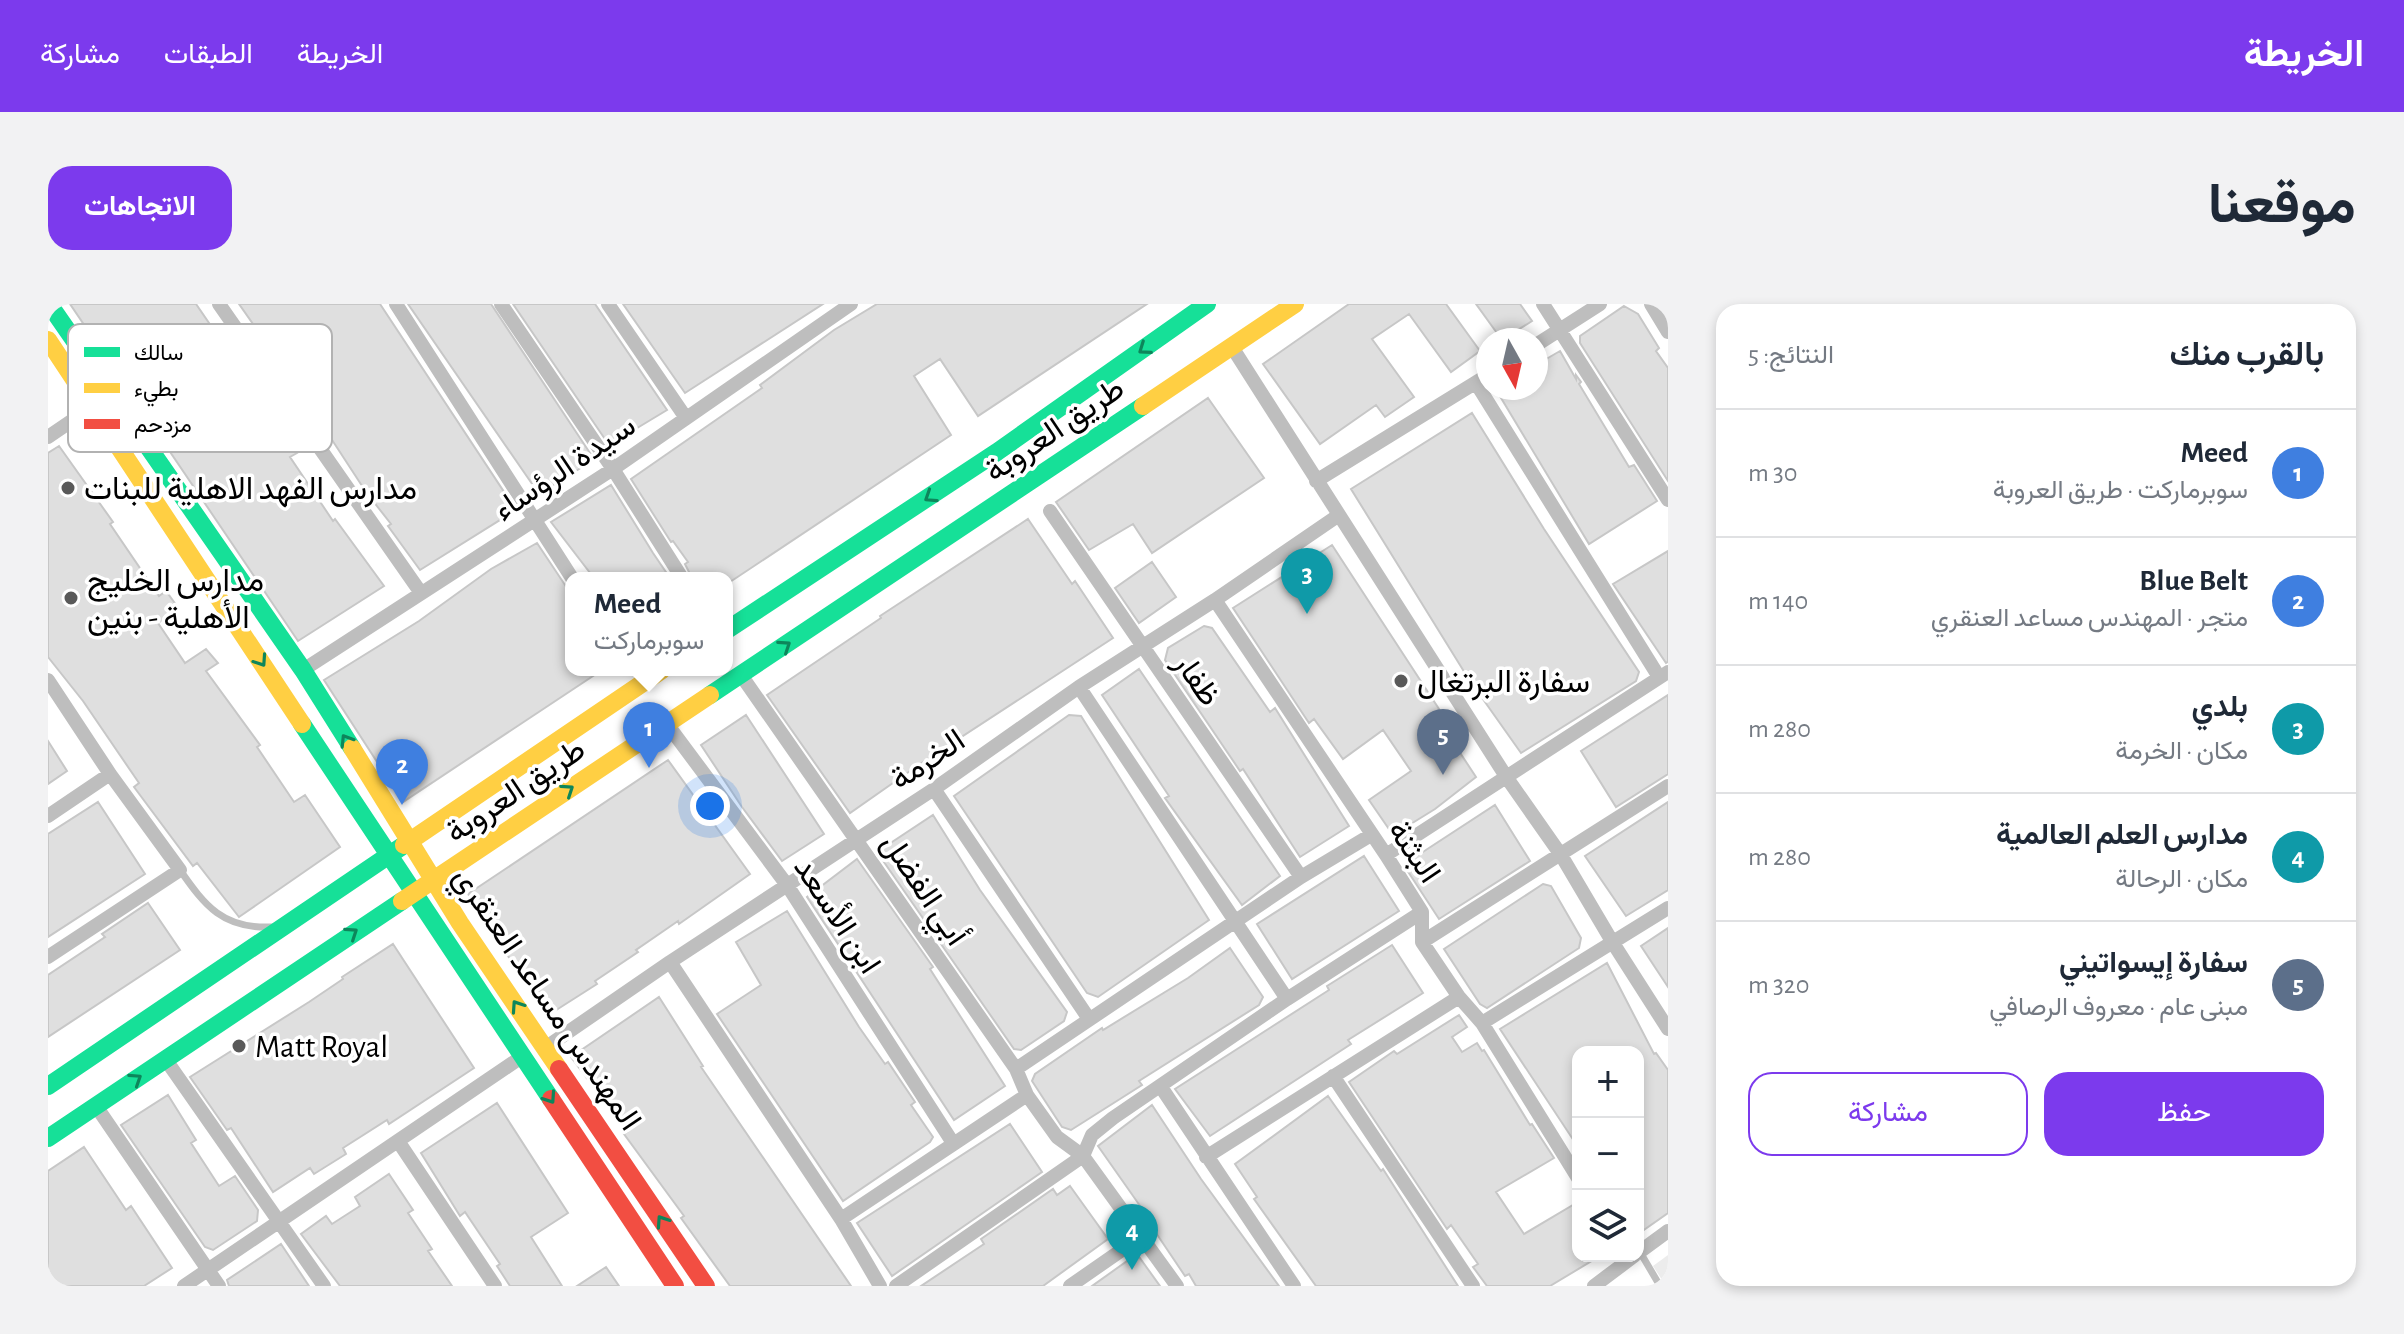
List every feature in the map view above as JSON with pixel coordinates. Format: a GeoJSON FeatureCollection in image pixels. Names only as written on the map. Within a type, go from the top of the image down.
{"type":"FeatureCollection","features":[{"type":"Feature","properties":{"kind":"main road","name":"المهندس مساعد العنقري"},"geometry":{"type":"LineString","coordinates":[[49,304],[68,331]]}},
{"type":"Feature","properties":{"kind":"main road","name":"طريق العروبة"},"geometry":{"type":"LineString","coordinates":[[733,626],[997,452],[1207,304]]}},
{"type":"Feature","properties":{"kind":"main road","name":"طريق العروبة"},"geometry":{"type":"LineString","coordinates":[[48,1138],[1295,304]]}},
{"type":"Feature","properties":{"kind":"main road","name":"المهندس مساعد العنقري"},"geometry":{"type":"LineString","coordinates":[[48,340],[68,370]]}},
{"type":"Feature","properties":{"kind":"main road","name":"المهندس مساعد العنقري"},"geometry":{"type":"LineString","coordinates":[[122,452],[675,1286]]}},
{"type":"Feature","properties":{"kind":"main road","name":"المهندس مساعد العنقري"},"geometry":{"type":"LineString","coordinates":[[152,452],[303,670],[433,882],[706,1286]]}},
{"type":"Feature","properties":{"kind":"main road","name":"طريق العروبة"},"geometry":{"type":"LineString","coordinates":[[48,1086],[389,857],[636,677]]}},
{"type":"Feature","properties":{"kind":"street"},"geometry":{"type":"LineString","coordinates":[[219,304],[233,324]]}},
{"type":"Feature","properties":{"kind":"street"},"geometry":{"type":"LineString","coordinates":[[396,304],[568,572]]}},
{"type":"Feature","properties":{"kind":"street"},"geometry":{"type":"LineString","coordinates":[[501,304],[613,469],[678,572]]}},
{"type":"Feature","properties":{"kind":"street"},"geometry":{"type":"LineString","coordinates":[[608,304],[686,418]]}},
{"type":"Feature","properties":{"kind":"street","name":"سيدة الرؤساء"},"geometry":{"type":"LineString","coordinates":[[303,670],[613,469],[851,304]]}},
{"type":"Feature","properties":{"kind":"street"},"geometry":{"type":"LineString","coordinates":[[1543,304],[1668,500]]}},
{"type":"Feature","properties":{"kind":"street"},"geometry":{"type":"LineString","coordinates":[[1548,338],[1600,304]]}},
{"type":"Feature","properties":{"kind":"street"},"geometry":{"type":"LineString","coordinates":[[1651,304],[1668,332]]}},
{"type":"Feature","properties":{"kind":"street"},"geometry":{"type":"LineString","coordinates":[[1232,347],[1507,778],[1561,855],[1668,1029]]}},
{"type":"Feature","properties":{"kind":"street"},"geometry":{"type":"LineString","coordinates":[[1316,481],[1476,383]]}},
{"type":"Feature","properties":{"kind":"street"},"geometry":{"type":"LineString","coordinates":[[1386,855],[1664,674],[1495,400]]}},
{"type":"Feature","properties":{"kind":"street"},"geometry":{"type":"LineString","coordinates":[[48,437],[68,423]]}},
{"type":"Feature","properties":{"kind":"street"},"geometry":{"type":"LineString","coordinates":[[322,452],[421,593]]}},
{"type":"Feature","properties":{"kind":"street","name":"ظفار"},"geometry":{"type":"LineString","coordinates":[[1050,511],[1301,877]]}},
{"type":"Feature","properties":{"kind":"street","name":"الخرمة"},"geometry":{"type":"LineString","coordinates":[[545,1048],[1339,515]]}},
{"type":"Feature","properties":{"kind":"street","name":"البثنة"},"geometry":{"type":"LineString","coordinates":[[1215,600],[1422,912],[1422,942]]}},
{"type":"Feature","properties":{"kind":"street","name":"أبي الفضل"},"geometry":{"type":"LineString","coordinates":[[741,675],[1016,1069],[1027,1095],[1057,1137],[1083,1156]]}},
{"type":"Feature","properties":{"kind":"street"},"geometry":{"type":"LineString","coordinates":[[48,680],[110,774],[180,870],[48,957]]}},
{"type":"Feature","properties":{"kind":"street"},"geometry":{"type":"LineString","coordinates":[[1079,687],[1287,999]]}},
{"type":"Feature","properties":{"kind":"street","name":"ابن الأسعد"},"geometry":{"type":"LineString","coordinates":[[667,724],[787,885],[953,1143]]}},
{"type":"Feature","properties":{"kind":"street"},"geometry":{"type":"LineString","coordinates":[[48,816],[110,774]]}},
{"type":"Feature","properties":{"kind":"street"},"geometry":{"type":"LineString","coordinates":[[1572,1168],[1482,1023],[1459,997],[1422,942],[1668,786]]}},
{"type":"Feature","properties":{"kind":"street"},"geometry":{"type":"LineString","coordinates":[[934,789],[1089,1019]]}},
{"type":"Feature","properties":{"kind":"street"},"geometry":{"type":"LineString","coordinates":[[1016,1069],[1301,877],[1371,835]]}},
{"type":"Feature","properties":{"kind":"street"},"geometry":{"type":"LineString","coordinates":[[1482,1023],[1668,908]]}},
{"type":"Feature","properties":{"kind":"street"},"geometry":{"type":"LineString","coordinates":[[896,1286],[1083,1156],[1092,1135],[1287,999],[1422,912]]}},
{"type":"Feature","properties":{"kind":"street"},"geometry":{"type":"LineString","coordinates":[[670,962],[841,1219],[880,1286]]}},
{"type":"Feature","properties":{"kind":"street"},"geometry":{"type":"LineString","coordinates":[[1206,1157],[1459,997]]}},
{"type":"Feature","properties":{"kind":"street"},"geometry":{"type":"LineString","coordinates":[[184,1286],[523,1056]]}},
{"type":"Feature","properties":{"kind":"street"},"geometry":{"type":"LineString","coordinates":[[166,1060],[324,1286]]}},
{"type":"Feature","properties":{"kind":"street"},"geometry":{"type":"LineString","coordinates":[[1333,1076],[1473,1286]]}},
{"type":"Feature","properties":{"kind":"street"},"geometry":{"type":"LineString","coordinates":[[1161,1087],[1294,1286]]}},
{"type":"Feature","properties":{"kind":"street"},"geometry":{"type":"LineString","coordinates":[[841,1219],[1027,1095]]}},
{"type":"Feature","properties":{"kind":"street"},"geometry":{"type":"LineString","coordinates":[[96,1106],[219,1286]]}},
{"type":"Feature","properties":{"kind":"street"},"geometry":{"type":"LineString","coordinates":[[398,1141],[495,1286]]}},
{"type":"Feature","properties":{"kind":"street"},"geometry":{"type":"LineString","coordinates":[[1083,1156],[1177,1286]]}},
{"type":"Feature","properties":{"kind":"street"},"geometry":{"type":"LineString","coordinates":[[1644,1247],[1668,1231]]}},
{"type":"Feature","properties":{"kind":"street"},"geometry":{"type":"LineString","coordinates":[[1070,1286],[1142,1236]]}},
{"type":"Feature","properties":{"kind":"street"},"geometry":{"type":"LineString","coordinates":[[1594,1286],[1624,1262]]}},
{"type":"Feature","properties":{"kind":"lane"},"geometry":{"type":"LineString","coordinates":[[180,870],[202,902],[225,918],[252,926],[289,925]]}},
{"type":"Feature","properties":{"kind":"lane"},"geometry":{"type":"LineString","coordinates":[[1639,1262],[1660,1286]]}},
{"type":"Feature","properties":{"kind":"shaded area"},"geometry":{"type":"Polygon","coordinates":[[[1668,1255],[1668,1286],[1666,1286],[1653,1266],[1668,1255]]]}},
{"type":"Feature","properties":{"kind":"building"},"geometry":{"type":"Polygon","coordinates":[[[70,304],[196,304],[210,324],[84,324],[70,304]]]}},
{"type":"Feature","properties":{"kind":"building"},"geometry":{"type":"Polygon","coordinates":[[[239,304],[380,304],[516,510],[420,570],[332,440],[332,324],[253,324],[239,304]]]}},
{"type":"Feature","properties":{"kind":"building"},"geometry":{"type":"Polygon","coordinates":[[[408,304],[491,304],[592,456],[592,461],[539,494],[408,304]]]}},
{"type":"Feature","properties":{"kind":"building"},"geometry":{"type":"Polygon","coordinates":[[[513,304],[595,304],[667,410],[609,445],[513,304]]]}},
{"type":"Feature","properties":{"kind":"building"},"geometry":{"type":"Polygon","coordinates":[[[623,304],[823,304],[685,393],[623,304]]]}},
{"type":"Feature","properties":{"kind":"building"},"geometry":{"type":"Polygon","coordinates":[[[877,304],[1147,304],[978,416],[940,359],[914,376],[951,435],[733,580],[733,572],[689,572],[685,564],[688,562],[671,542],[631,479],[762,388],[760,385],[834,330],[877,304]]]}},
{"type":"Feature","properties":{"kind":"building"},"geometry":{"type":"Polygon","coordinates":[[[1349,304],[1446,304],[1476,345],[1476,354],[1451,372],[1409,314],[1372,339],[1414,397],[1385,417],[1376,405],[1320,444],[1263,364],[1349,304]]]}},
{"type":"Feature","properties":{"kind":"building"},"geometry":{"type":"Polygon","coordinates":[[[1476,304],[1520,304],[1532,321],[1521,328],[1493,328],[1476,304]]]}},
{"type":"Feature","properties":{"kind":"building"},"geometry":{"type":"Polygon","coordinates":[[[1624,306],[1638,314],[1668,368],[1668,481],[1580,343],[1580,336],[1624,306]]]}},
{"type":"Feature","properties":{"kind":"building"},"geometry":{"type":"Polygon","coordinates":[[[1560,351],[1629,467],[1634,465],[1657,501],[1589,544],[1502,400],[1548,400],[1548,358],[1560,351]]]}},
{"type":"Feature","properties":{"kind":"building"},"geometry":{"type":"Polygon","coordinates":[[[1208,398],[1264,478],[1152,553],[1133,524],[1089,550],[1056,502],[1208,398]]]}},
{"type":"Feature","properties":{"kind":"building"},"geometry":{"type":"Polygon","coordinates":[[[1472,413],[1639,672],[1636,681],[1521,753],[1468,678],[1351,489],[1472,413]]]}},
{"type":"Feature","properties":{"kind":"building"},"geometry":{"type":"Polygon","coordinates":[[[59,446],[113,522],[110,524],[159,596],[166,591],[179,609],[158,623],[185,663],[206,649],[218,663],[206,671],[260,745],[257,747],[294,802],[305,795],[340,847],[239,917],[197,863],[193,866],[134,787],[139,783],[83,701],[48,657],[48,453],[59,446]]]}},
{"type":"Feature","properties":{"kind":"building"},"geometry":{"type":"Polygon","coordinates":[[[170,452],[297,453],[290,457],[333,521],[335,519],[384,586],[298,641],[170,452]]]}},
{"type":"Feature","properties":{"kind":"building"},"geometry":{"type":"Polygon","coordinates":[[[611,485],[666,572],[589,572],[551,522],[611,485]]]}},
{"type":"Feature","properties":{"kind":"building"},"geometry":{"type":"Polygon","coordinates":[[[1028,519],[1113,638],[850,813],[767,695],[1028,519]]]}},
{"type":"Feature","properties":{"kind":"building"},"geometry":{"type":"Polygon","coordinates":[[[537,543],[565,585],[565,676],[593,676],[403,802],[324,680],[419,621],[491,569],[537,543]]]}},
{"type":"Feature","properties":{"kind":"building"},"geometry":{"type":"Polygon","coordinates":[[[1332,545],[1456,735],[1451,739],[1476,777],[1435,809],[1393,835],[1369,800],[1411,771],[1383,730],[1343,759],[1314,719],[1309,723],[1233,608],[1332,545]]]}},
{"type":"Feature","properties":{"kind":"building"},"geometry":{"type":"Polygon","coordinates":[[[1668,551],[1668,662],[1666,663],[1613,584],[1668,551]]]}},
{"type":"Feature","properties":{"kind":"building"},"geometry":{"type":"Polygon","coordinates":[[[1152,562],[1176,597],[1139,623],[1115,588],[1152,562]]]}},
{"type":"Feature","properties":{"kind":"building"},"geometry":{"type":"Polygon","coordinates":[[[1204,626],[1212,628],[1270,712],[1275,708],[1349,826],[1300,857],[1243,769],[1240,771],[1165,660],[1168,648],[1204,626]]]}},
{"type":"Feature","properties":{"kind":"building"},"geometry":{"type":"Polygon","coordinates":[[[1139,669],[1280,876],[1242,905],[1165,798],[1169,796],[1102,695],[1139,669]]]}},
{"type":"Feature","properties":{"kind":"building"},"geometry":{"type":"Polygon","coordinates":[[[1668,695],[1668,774],[1616,807],[1581,751],[1668,695]]]}},
{"type":"Feature","properties":{"kind":"building"},"geometry":{"type":"Polygon","coordinates":[[[746,715],[824,834],[782,861],[701,745],[746,715]]]}},
{"type":"Feature","properties":{"kind":"building"},"geometry":{"type":"Polygon","coordinates":[[[1069,715],[1081,716],[1209,920],[1098,997],[1087,993],[954,796],[1069,715]]]}},
{"type":"Feature","properties":{"kind":"building"},"geometry":{"type":"Polygon","coordinates":[[[48,741],[67,771],[48,784],[48,741]]]}},
{"type":"Feature","properties":{"kind":"building"},"geometry":{"type":"Polygon","coordinates":[[[668,760],[750,874],[636,950],[638,952],[595,981],[597,984],[550,1014],[492,934],[496,931],[468,894],[668,760]]]}},
{"type":"Feature","properties":{"kind":"building"},"geometry":{"type":"Polygon","coordinates":[[[98,802],[145,874],[48,937],[48,834],[98,802]]]}},
{"type":"Feature","properties":{"kind":"building"},"geometry":{"type":"Polygon","coordinates":[[[1668,802],[1668,890],[1626,916],[1585,856],[1668,802]]]}},
{"type":"Feature","properties":{"kind":"building"},"geometry":{"type":"Polygon","coordinates":[[[1495,805],[1530,861],[1439,919],[1407,870],[1409,861],[1495,805]]]}},
{"type":"Feature","properties":{"kind":"building"},"geometry":{"type":"Polygon","coordinates":[[[933,815],[980,890],[1067,1012],[1064,1021],[1021,1050],[1014,1049],[877,852],[933,815]]]}},
{"type":"Feature","properties":{"kind":"building"},"geometry":{"type":"Polygon","coordinates":[[[1364,856],[1399,911],[1292,979],[1257,924],[1364,856]]]}},
{"type":"Feature","properties":{"kind":"building"},"geometry":{"type":"Polygon","coordinates":[[[857,859],[933,967],[930,969],[1005,1086],[954,1120],[807,897],[857,859]]]}},
{"type":"Feature","properties":{"kind":"building"},"geometry":{"type":"Polygon","coordinates":[[[1543,884],[1551,886],[1581,938],[1579,948],[1487,1008],[1480,1004],[1444,949],[1543,884]]]}},
{"type":"Feature","properties":{"kind":"building"},"geometry":{"type":"Polygon","coordinates":[[[148,903],[180,950],[48,1037],[48,975],[105,937],[102,934],[148,903]]]}},
{"type":"Feature","properties":{"kind":"building"},"geometry":{"type":"Polygon","coordinates":[[[787,911],[859,1027],[915,1102],[911,1105],[933,1137],[843,1201],[717,1014],[761,985],[736,942],[787,911]]]}},
{"type":"Feature","properties":{"kind":"building"},"geometry":{"type":"Polygon","coordinates":[[[1668,928],[1668,987],[1641,946],[1668,928]]]}},
{"type":"Feature","properties":{"kind":"building"},"geometry":{"type":"Polygon","coordinates":[[[393,944],[474,1068],[389,1124],[387,1120],[343,1148],[346,1154],[314,1174],[310,1168],[273,1192],[231,1128],[227,1130],[190,1077],[309,1002],[393,944]]]}},
{"type":"Feature","properties":{"kind":"building"},"geometry":{"type":"Polygon","coordinates":[[[1392,945],[1423,993],[1348,1040],[1351,1044],[1210,1136],[1175,1089],[1329,990],[1327,986],[1392,945]]]}},
{"type":"Feature","properties":{"kind":"building"},"geometry":{"type":"Polygon","coordinates":[[[1230,948],[1263,997],[1259,1005],[1139,1081],[1142,1085],[1071,1130],[1062,1127],[1032,1081],[1035,1074],[1102,1028],[1188,978],[1230,948]]]}},
{"type":"Feature","properties":{"kind":"building"},"geometry":{"type":"Polygon","coordinates":[[[1607,963],[1654,1054],[1668,1070],[1668,1213],[1644,1230],[1644,1046],[1572,1046],[1572,1138],[1500,1029],[1607,963]]]}},
{"type":"Feature","properties":{"kind":"building"},"geometry":{"type":"Polygon","coordinates":[[[659,997],[701,1067],[851,1286],[730,1286],[624,1134],[627,1132],[571,1057],[659,997]]]}},
{"type":"Feature","properties":{"kind":"building"},"geometry":{"type":"Polygon","coordinates":[[[1459,1015],[1467,1027],[1452,1037],[1462,1052],[1477,1043],[1484,1050],[1554,1158],[1496,1192],[1524,1234],[1572,1206],[1572,1262],[1590,1262],[1550,1286],[1487,1286],[1473,1267],[1478,1264],[1451,1225],[1447,1229],[1349,1082],[1394,1051],[1397,1054],[1459,1015]]]}},
{"type":"Feature","properties":{"kind":"building"},"geometry":{"type":"Polygon","coordinates":[[[168,1095],[196,1140],[191,1143],[219,1186],[235,1176],[258,1210],[257,1221],[213,1250],[205,1247],[121,1125],[168,1095]]]}},
{"type":"Feature","properties":{"kind":"building"},"geometry":{"type":"Polygon","coordinates":[[[1328,1096],[1381,1171],[1383,1169],[1458,1286],[1316,1286],[1254,1199],[1257,1197],[1235,1164],[1328,1096]]]}},
{"type":"Feature","properties":{"kind":"building"},"geometry":{"type":"Polygon","coordinates":[[[497,1103],[568,1213],[531,1237],[562,1286],[510,1286],[497,1266],[500,1264],[465,1212],[460,1216],[421,1153],[497,1103]]]}},
{"type":"Feature","properties":{"kind":"building"},"geometry":{"type":"Polygon","coordinates":[[[1152,1105],[1279,1286],[1196,1286],[1189,1274],[1185,1276],[1098,1146],[1152,1105]]]}},
{"type":"Feature","properties":{"kind":"building"},"geometry":{"type":"Polygon","coordinates":[[[1010,1124],[1042,1172],[892,1276],[857,1223],[1010,1124]]]}},
{"type":"Feature","properties":{"kind":"building"},"geometry":{"type":"Polygon","coordinates":[[[84,1147],[126,1210],[131,1206],[172,1268],[144,1286],[48,1286],[48,1171],[84,1147]]]}},
{"type":"Feature","properties":{"kind":"building"},"geometry":{"type":"Polygon","coordinates":[[[389,1174],[413,1210],[408,1213],[432,1249],[428,1251],[452,1286],[340,1286],[301,1234],[326,1216],[332,1224],[360,1206],[355,1197],[389,1174]]]}},
{"type":"Feature","properties":{"kind":"building"},"geometry":{"type":"Polygon","coordinates":[[[1070,1186],[1108,1239],[1043,1286],[921,1286],[984,1244],[981,1239],[1053,1189],[1057,1195],[1070,1186]]]}},
{"type":"Feature","properties":{"kind":"building"},"geometry":{"type":"Polygon","coordinates":[[[281,1244],[309,1286],[229,1286],[227,1280],[281,1244]]]}},
{"type":"Feature","properties":{"kind":"building"},"geometry":{"type":"Polygon","coordinates":[[[1137,1254],[1160,1286],[1092,1286],[1137,1254]]]}},
{"type":"Feature","properties":{"kind":"building"},"geometry":{"type":"Polygon","coordinates":[[[606,1267],[619,1286],[577,1286],[606,1267]]]}},
{"type":"Feature","properties":{"kind":"traffic: fast"},"geometry":{"type":"LineString","coordinates":[[49,304],[68,331]]}},
{"type":"Feature","properties":{"kind":"traffic: fast"},"geometry":{"type":"LineString","coordinates":[[733,626],[997,452],[1207,304]]}},
{"type":"Feature","properties":{"kind":"traffic: fast"},"geometry":{"type":"LineString","coordinates":[[710,695],[1143,406]]}},
{"type":"Feature","properties":{"kind":"traffic: fast"},"geometry":{"type":"LineString","coordinates":[[152,452],[303,670],[352,748]]}},
{"type":"Feature","properties":{"kind":"traffic: fast"},"geometry":{"type":"LineString","coordinates":[[302,724],[551,1099]]}},
{"type":"Feature","properties":{"kind":"traffic: fast"},"geometry":{"type":"LineString","coordinates":[[48,1086],[404,845]]}},
{"type":"Feature","properties":{"kind":"traffic: fast"},"geometry":{"type":"LineString","coordinates":[[48,1138],[402,901]]}},
{"type":"Feature","properties":{"kind":"traffic: slow"},"geometry":{"type":"LineString","coordinates":[[1143,406],[1295,304]]}},
{"type":"Feature","properties":{"kind":"traffic: slow"},"geometry":{"type":"LineString","coordinates":[[48,340],[68,370]]}},
{"type":"Feature","properties":{"kind":"traffic: slow"},"geometry":{"type":"LineString","coordinates":[[122,452],[302,724]]}},
{"type":"Feature","properties":{"kind":"traffic: slow"},"geometry":{"type":"LineString","coordinates":[[404,845],[653,676]]}},
{"type":"Feature","properties":{"kind":"traffic: slow"},"geometry":{"type":"LineString","coordinates":[[402,901],[710,695]]}},
{"type":"Feature","properties":{"kind":"traffic: slow"},"geometry":{"type":"LineString","coordinates":[[352,748],[460,923],[559,1069]]}},
{"type":"Feature","properties":{"kind":"traffic: jam"},"geometry":{"type":"LineString","coordinates":[[559,1069],[706,1286]]}},
{"type":"Feature","properties":{"kind":"traffic: jam"},"geometry":{"type":"LineString","coordinates":[[551,1099],[675,1286]]}},
{"type":"Feature","properties":{"kind":"place","name":"مدارس الفهد الاهلية للبنات"},"geometry":{"type":"Point","coordinates":[68,488]}},
{"type":"Feature","properties":{"kind":"place","name":"مدارس الخليج الأهلية - بنين"},"geometry":{"type":"Point","coordinates":[71,598]}},
{"type":"Feature","properties":{"kind":"place","name":"بلدي"},"geometry":{"type":"Point","coordinates":[1307,614]}},
{"type":"Feature","properties":{"kind":"place","name":"سفارة البرتغال"},"geometry":{"type":"Point","coordinates":[1401,681]}},
{"type":"Feature","properties":{"kind":"place","name":"Meed"},"geometry":{"type":"Point","coordinates":[649,768]}},
{"type":"Feature","properties":{"kind":"place","name":"سفارة إيسواتيني"},"geometry":{"type":"Point","coordinates":[1443,775]}},
{"type":"Feature","properties":{"kind":"place","name":"Blue Belt"},"geometry":{"type":"Point","coordinates":[402,805]}},
{"type":"Feature","properties":{"kind":"place","name":"Matt Royal"},"geometry":{"type":"Point","coordinates":[239,1046]}},
{"type":"Feature","properties":{"kind":"place","name":"مدارس العلم العالمية"},"geometry":{"type":"Point","coordinates":[1132,1270]}}]}
